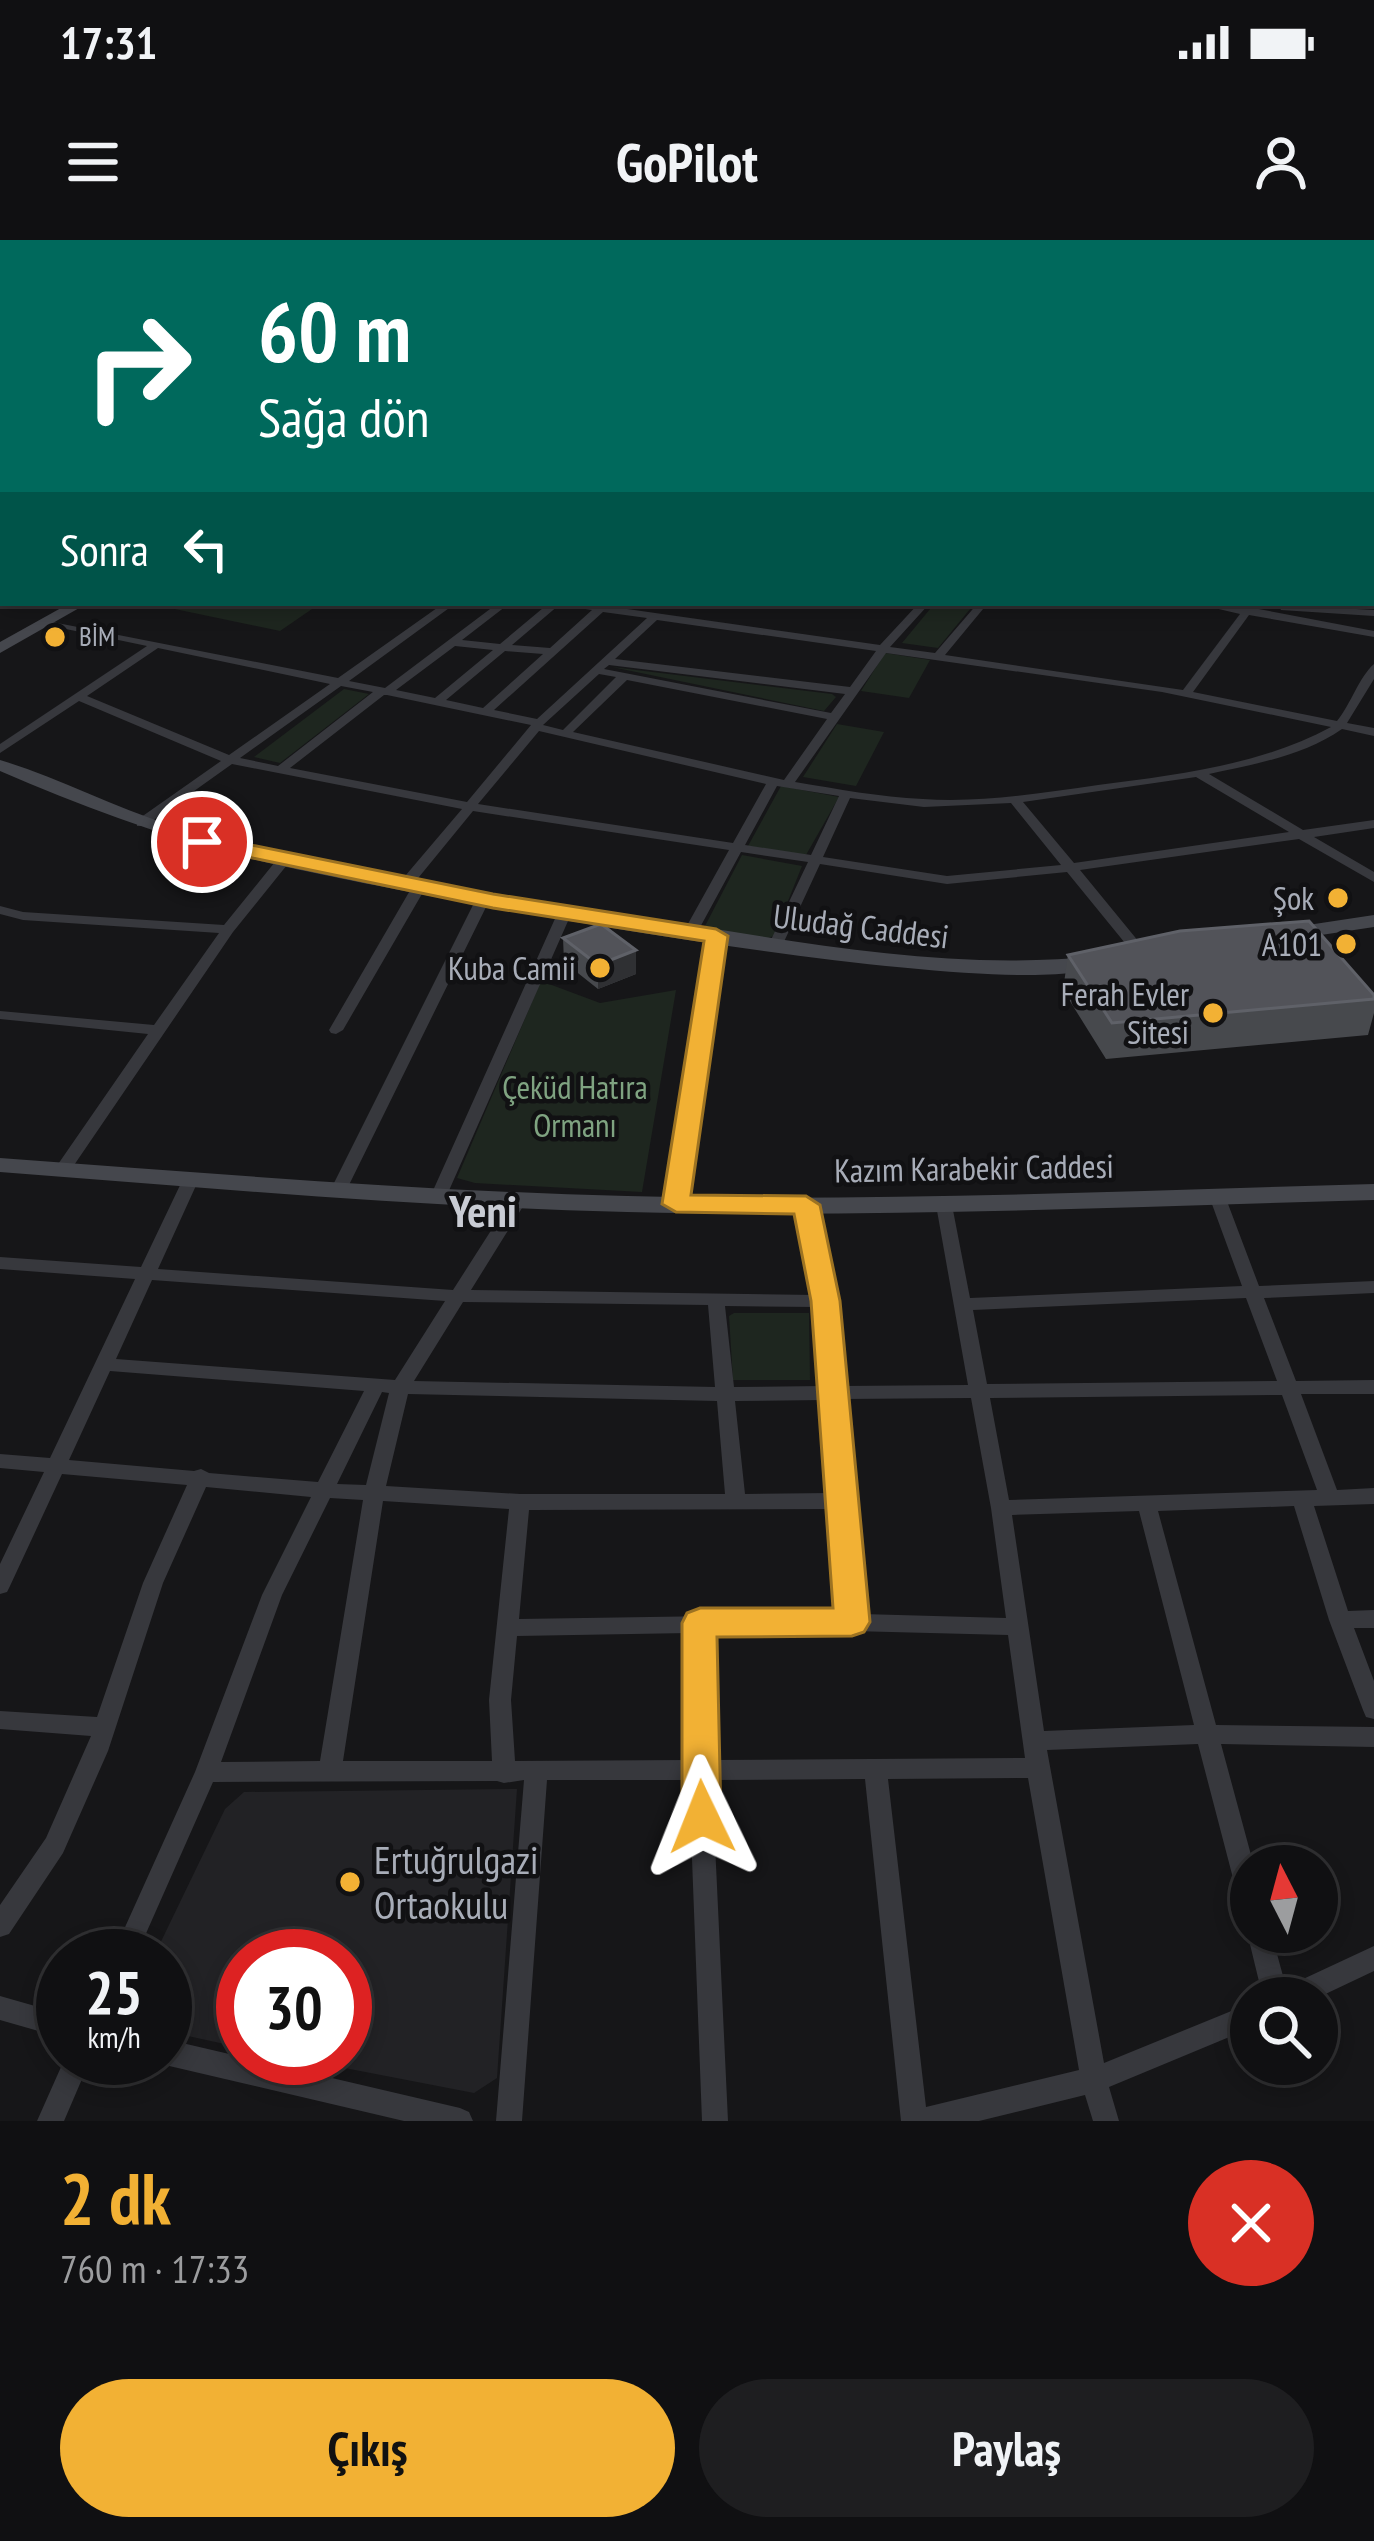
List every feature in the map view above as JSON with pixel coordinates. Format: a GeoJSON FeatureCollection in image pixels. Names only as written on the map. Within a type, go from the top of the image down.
{"type":"FeatureCollection","features":[{"type":"Feature","properties":{"kind":"street"},"geometry":{"type":"LineString","coordinates":[[0,648],[75,606]]}},
{"type":"Feature","properties":{"kind":"street"},"geometry":{"type":"LineString","coordinates":[[140,823],[447,606]]}},
{"type":"Feature","properties":{"kind":"street"},"geometry":{"type":"LineString","coordinates":[[280,770],[501,606]]}},
{"type":"Feature","properties":{"kind":"street"},"geometry":{"type":"LineString","coordinates":[[437,702],[555,606]]}},
{"type":"Feature","properties":{"kind":"street"},"geometry":{"type":"LineString","coordinates":[[486,711],[605,606],[1186,694],[1374,732]]}},
{"type":"Feature","properties":{"kind":"street"},"geometry":{"type":"LineString","coordinates":[[691,931],[734,848],[884,647],[922,606]]}},
{"type":"Feature","properties":{"kind":"street"},"geometry":{"type":"LineString","coordinates":[[939,656],[981,606]]}},
{"type":"Feature","properties":{"kind":"street"},"geometry":{"type":"LineString","coordinates":[[1219,606],[1374,634]]}},
{"type":"Feature","properties":{"kind":"street"},"geometry":{"type":"LineString","coordinates":[[1251,606],[1374,613]]}},
{"type":"Feature","properties":{"kind":"street"},"geometry":{"type":"LineString","coordinates":[[1186,694],[1248,610]]}},
{"type":"Feature","properties":{"kind":"street"},"geometry":{"type":"LineString","coordinates":[[336,1030],[412,886],[472,807],[538,725],[656,615]]}},
{"type":"Feature","properties":{"kind":"street"},"geometry":{"type":"LineString","coordinates":[[46,622],[486,711],[565,734],[781,782],[945,804],[1015,800],[1200,774],[1252,761],[1334,731],[1374,667]]}},
{"type":"Feature","properties":{"kind":"street"},"geometry":{"type":"LineString","coordinates":[[455,643],[554,652]]}},
{"type":"Feature","properties":{"kind":"street"},"geometry":{"type":"LineString","coordinates":[[0,749],[155,645]]}},
{"type":"Feature","properties":{"kind":"street"},"geometry":{"type":"LineString","coordinates":[[600,666],[851,692]]}},
{"type":"Feature","properties":{"kind":"street"},"geometry":{"type":"LineString","coordinates":[[600,666],[624,676],[833,717]]}},
{"type":"Feature","properties":{"kind":"street"},"geometry":{"type":"LineString","coordinates":[[565,734],[624,676]]}},
{"type":"Feature","properties":{"kind":"street"},"geometry":{"type":"LineString","coordinates":[[77,697],[230,760],[472,807],[947,880],[1306,837],[1374,824]]}},
{"type":"Feature","properties":{"kind":"street","name":"Uludağ Caddesi"},"geometry":{"type":"LineString","coordinates":[[0,765],[140,823],[284,860],[484,899],[875,964],[991,971],[1154,954]]}},
{"type":"Feature","properties":{"kind":"street"},"geometry":{"type":"LineString","coordinates":[[1200,774],[1374,878]]}},
{"type":"Feature","properties":{"kind":"street"},"geometry":{"type":"LineString","coordinates":[[775,946],[847,792]]}},
{"type":"Feature","properties":{"kind":"street"},"geometry":{"type":"LineString","coordinates":[[1015,800],[1069,868],[1154,954]]}},
{"type":"Feature","properties":{"kind":"street"},"geometry":{"type":"LineString","coordinates":[[62,1170],[228,929],[284,860]]}},
{"type":"Feature","properties":{"kind":"street"},"geometry":{"type":"LineString","coordinates":[[339,1189],[484,899]]}},
{"type":"Feature","properties":{"kind":"street"},"geometry":{"type":"LineString","coordinates":[[0,910],[22,916],[228,929]]}},
{"type":"Feature","properties":{"kind":"street"},"geometry":{"type":"LineString","coordinates":[[439,1195],[565,912]]}},
{"type":"Feature","properties":{"kind":"street"},"geometry":{"type":"LineString","coordinates":[[1272,937],[1374,920]]}},
{"type":"Feature","properties":{"kind":"street"},"geometry":{"type":"LineString","coordinates":[[676,1204],[716,936]]}},
{"type":"Feature","properties":{"kind":"street"},"geometry":{"type":"LineString","coordinates":[[0,1015],[157,1030]]}},
{"type":"Feature","properties":{"kind":"street","name":"Kazım Karabekir Caddesi"},"geometry":{"type":"LineString","coordinates":[[0,1166],[519,1200],[676,1204],[944,1205],[1374,1192]]}},
{"type":"Feature","properties":{"kind":"street"},"geometry":{"type":"LineString","coordinates":[[0,1586],[190,1179]]}},
{"type":"Feature","properties":{"kind":"street"},"geometry":{"type":"LineString","coordinates":[[1217,1196],[1330,1498]]}},
{"type":"Feature","properties":{"kind":"street"},"geometry":{"type":"LineString","coordinates":[[330,1773],[374,1493],[400,1387],[519,1200]]}},
{"type":"Feature","properties":{"kind":"street"},"geometry":{"type":"LineString","coordinates":[[806,1205],[825,1301],[852,1622]]}},
{"type":"Feature","properties":{"kind":"street"},"geometry":{"type":"LineString","coordinates":[[944,1205],[1001,1508],[1038,1768],[1094,2080],[1106,2121]]}},
{"type":"Feature","properties":{"kind":"street"},"geometry":{"type":"LineString","coordinates":[[0,1263],[455,1296],[825,1301]]}},
{"type":"Feature","properties":{"kind":"street"},"geometry":{"type":"LineString","coordinates":[[961,1304],[1374,1287]]}},
{"type":"Feature","properties":{"kind":"street"},"geometry":{"type":"LineString","coordinates":[[716,1300],[736,1501]]}},
{"type":"Feature","properties":{"kind":"street"},"geometry":{"type":"LineString","coordinates":[[102,1364],[400,1387],[723,1394],[1374,1387]]}},
{"type":"Feature","properties":{"kind":"street"},"geometry":{"type":"LineString","coordinates":[[136,1929],[206,1772],[272,1595],[376,1385]]}},
{"type":"Feature","properties":{"kind":"street"},"geometry":{"type":"LineString","coordinates":[[0,1461],[320,1490],[520,1502],[841,1502]]}},
{"type":"Feature","properties":{"kind":"street"},"geometry":{"type":"LineString","coordinates":[[0,1926],[56,1845],[105,1726],[153,1583],[201,1476]]}},
{"type":"Feature","properties":{"kind":"street"},"geometry":{"type":"LineString","coordinates":[[1001,1508],[1374,1496]]}},
{"type":"Feature","properties":{"kind":"street"},"geometry":{"type":"LineString","coordinates":[[1302,1500],[1374,1710]]}},
{"type":"Feature","properties":{"kind":"street"},"geometry":{"type":"LineString","coordinates":[[504,1773],[500,1700],[520,1502]]}},
{"type":"Feature","properties":{"kind":"street"},"geometry":{"type":"LineString","coordinates":[[1148,1504],[1236,1845]]}},
{"type":"Feature","properties":{"kind":"street"},"geometry":{"type":"LineString","coordinates":[[1340,1620],[1374,1619]]}},
{"type":"Feature","properties":{"kind":"street"},"geometry":{"type":"LineString","coordinates":[[506,1628],[852,1622],[1018,1627]]}},
{"type":"Feature","properties":{"kind":"street"},"geometry":{"type":"LineString","coordinates":[[700,1623],[700,1773],[716,2121]]}},
{"type":"Feature","properties":{"kind":"street"},"geometry":{"type":"LineString","coordinates":[[0,1720],[105,1726]]}},
{"type":"Feature","properties":{"kind":"street"},"geometry":{"type":"LineString","coordinates":[[1034,1741],[1207,1734],[1374,1737]]}},
{"type":"Feature","properties":{"kind":"street"},"geometry":{"type":"LineString","coordinates":[[206,1772],[1038,1768]]}},
{"type":"Feature","properties":{"kind":"street"},"geometry":{"type":"LineString","coordinates":[[876,1769],[914,2121]]}},
{"type":"Feature","properties":{"kind":"street"},"geometry":{"type":"LineString","coordinates":[[509,2121],[536,1773]]}},
{"type":"Feature","properties":{"kind":"street"},"geometry":{"type":"LineString","coordinates":[[1334,1977],[1374,1958]]}},
{"type":"Feature","properties":{"kind":"street"},"geometry":{"type":"LineString","coordinates":[[0,2008],[36,2018]]}},
{"type":"Feature","properties":{"kind":"street"},"geometry":{"type":"LineString","coordinates":[[924,2121],[1094,2080],[1230,2024]]}},
{"type":"Feature","properties":{"kind":"street"},"geometry":{"type":"LineString","coordinates":[[192,2058],[460,2121]]}},
{"type":"Feature","properties":{"kind":"street"},"geometry":{"type":"LineString","coordinates":[[50,2121],[67,2085]]}},
{"type":"Feature","properties":{"kind":"shaded area","name":"Ertuğrulgazi Ortaokulu"},"geometry":{"type":"Polygon","coordinates":[[[517,1789],[497,2078],[474,2093],[372,2073],[372,1929],[216,1929],[216,2042],[192,2037],[192,1929],[167,1929],[225,1809],[244,1792],[517,1789]]]}},
{"type":"Feature","properties":{"kind":"green space"},"geometry":{"type":"Polygon","coordinates":[[[286,606],[312,609],[280,631],[170,608],[286,606]]]}},
{"type":"Feature","properties":{"kind":"green space"},"geometry":{"type":"Polygon","coordinates":[[[933,606],[973,606],[938,648],[902,643],[933,606]]]}},
{"type":"Feature","properties":{"kind":"green space"},"geometry":{"type":"Polygon","coordinates":[[[885,653],[930,660],[909,698],[861,691],[885,653]]]}},
{"type":"Feature","properties":{"kind":"green space"},"geometry":{"type":"Polygon","coordinates":[[[612,667],[832,694],[836,697],[824,711],[612,667]]]}},
{"type":"Feature","properties":{"kind":"green space"},"geometry":{"type":"Polygon","coordinates":[[[344,689],[369,694],[280,763],[254,757],[344,689]]]}},
{"type":"Feature","properties":{"kind":"green space"},"geometry":{"type":"Polygon","coordinates":[[[837,724],[884,732],[856,786],[803,777],[837,724]]]}},
{"type":"Feature","properties":{"kind":"green space"},"geometry":{"type":"Polygon","coordinates":[[[781,786],[839,797],[806,855],[748,846],[781,786]]]}},
{"type":"Feature","properties":{"kind":"green space"},"geometry":{"type":"Polygon","coordinates":[[[742,855],[802,866],[774,936],[761,940],[705,926],[742,855]]]}},
{"type":"Feature","properties":{"kind":"green space","name":"Çeküd Hatıra Ormanı"},"geometry":{"type":"Polygon","coordinates":[[[541,981],[600,1003],[676,990],[642,1192],[475,1183],[457,1178],[541,981]]]}},
{"type":"Feature","properties":{"kind":"green space"},"geometry":{"type":"Polygon","coordinates":[[[809,1313],[810,1380],[733,1380],[729,1316],[809,1313]]]}},
{"type":"Feature","properties":{"kind":"building"},"geometry":{"type":"Polygon","coordinates":[[[1309,921],[1374,999],[1112,1023],[1068,955],[1180,931],[1309,921]]]}},
{"type":"Feature","properties":{"kind":"building"},"geometry":{"type":"Polygon","coordinates":[[[601,924],[636,950],[598,965],[563,938],[601,924]]]}},
{"type":"Feature","properties":{"kind":"place","name":"BİM"},"geometry":{"type":"Point","coordinates":[55,637]}},
{"type":"Feature","properties":{"kind":"place","name":"Şok"},"geometry":{"type":"Point","coordinates":[1338,898]}},
{"type":"Feature","properties":{"kind":"place","name":"A101"},"geometry":{"type":"Point","coordinates":[1346,944]}},
{"type":"Feature","properties":{"kind":"place","name":"Kuba Camii"},"geometry":{"type":"Point","coordinates":[600,968]}},
{"type":"Feature","properties":{"kind":"place","name":"Ferah Evler Sitesi"},"geometry":{"type":"Point","coordinates":[1213,1013]}},
{"type":"Feature","properties":{"kind":"place","name":"Ertuğrulgazi Ortaokulu"},"geometry":{"type":"Point","coordinates":[350,1882]}},
{"type":"Feature","properties":{"kind":"district","name":"Yeni"},"geometry":{"type":"Point","coordinates":[483,1211]}},
{"type":"Feature","properties":{"kind":"route"},"geometry":{"type":"LineString","coordinates":[[202,842],[493,901],[716,936],[676,1204],[806,1205],[825,1301],[852,1622],[700,1623],[702,1817]]}}]}
